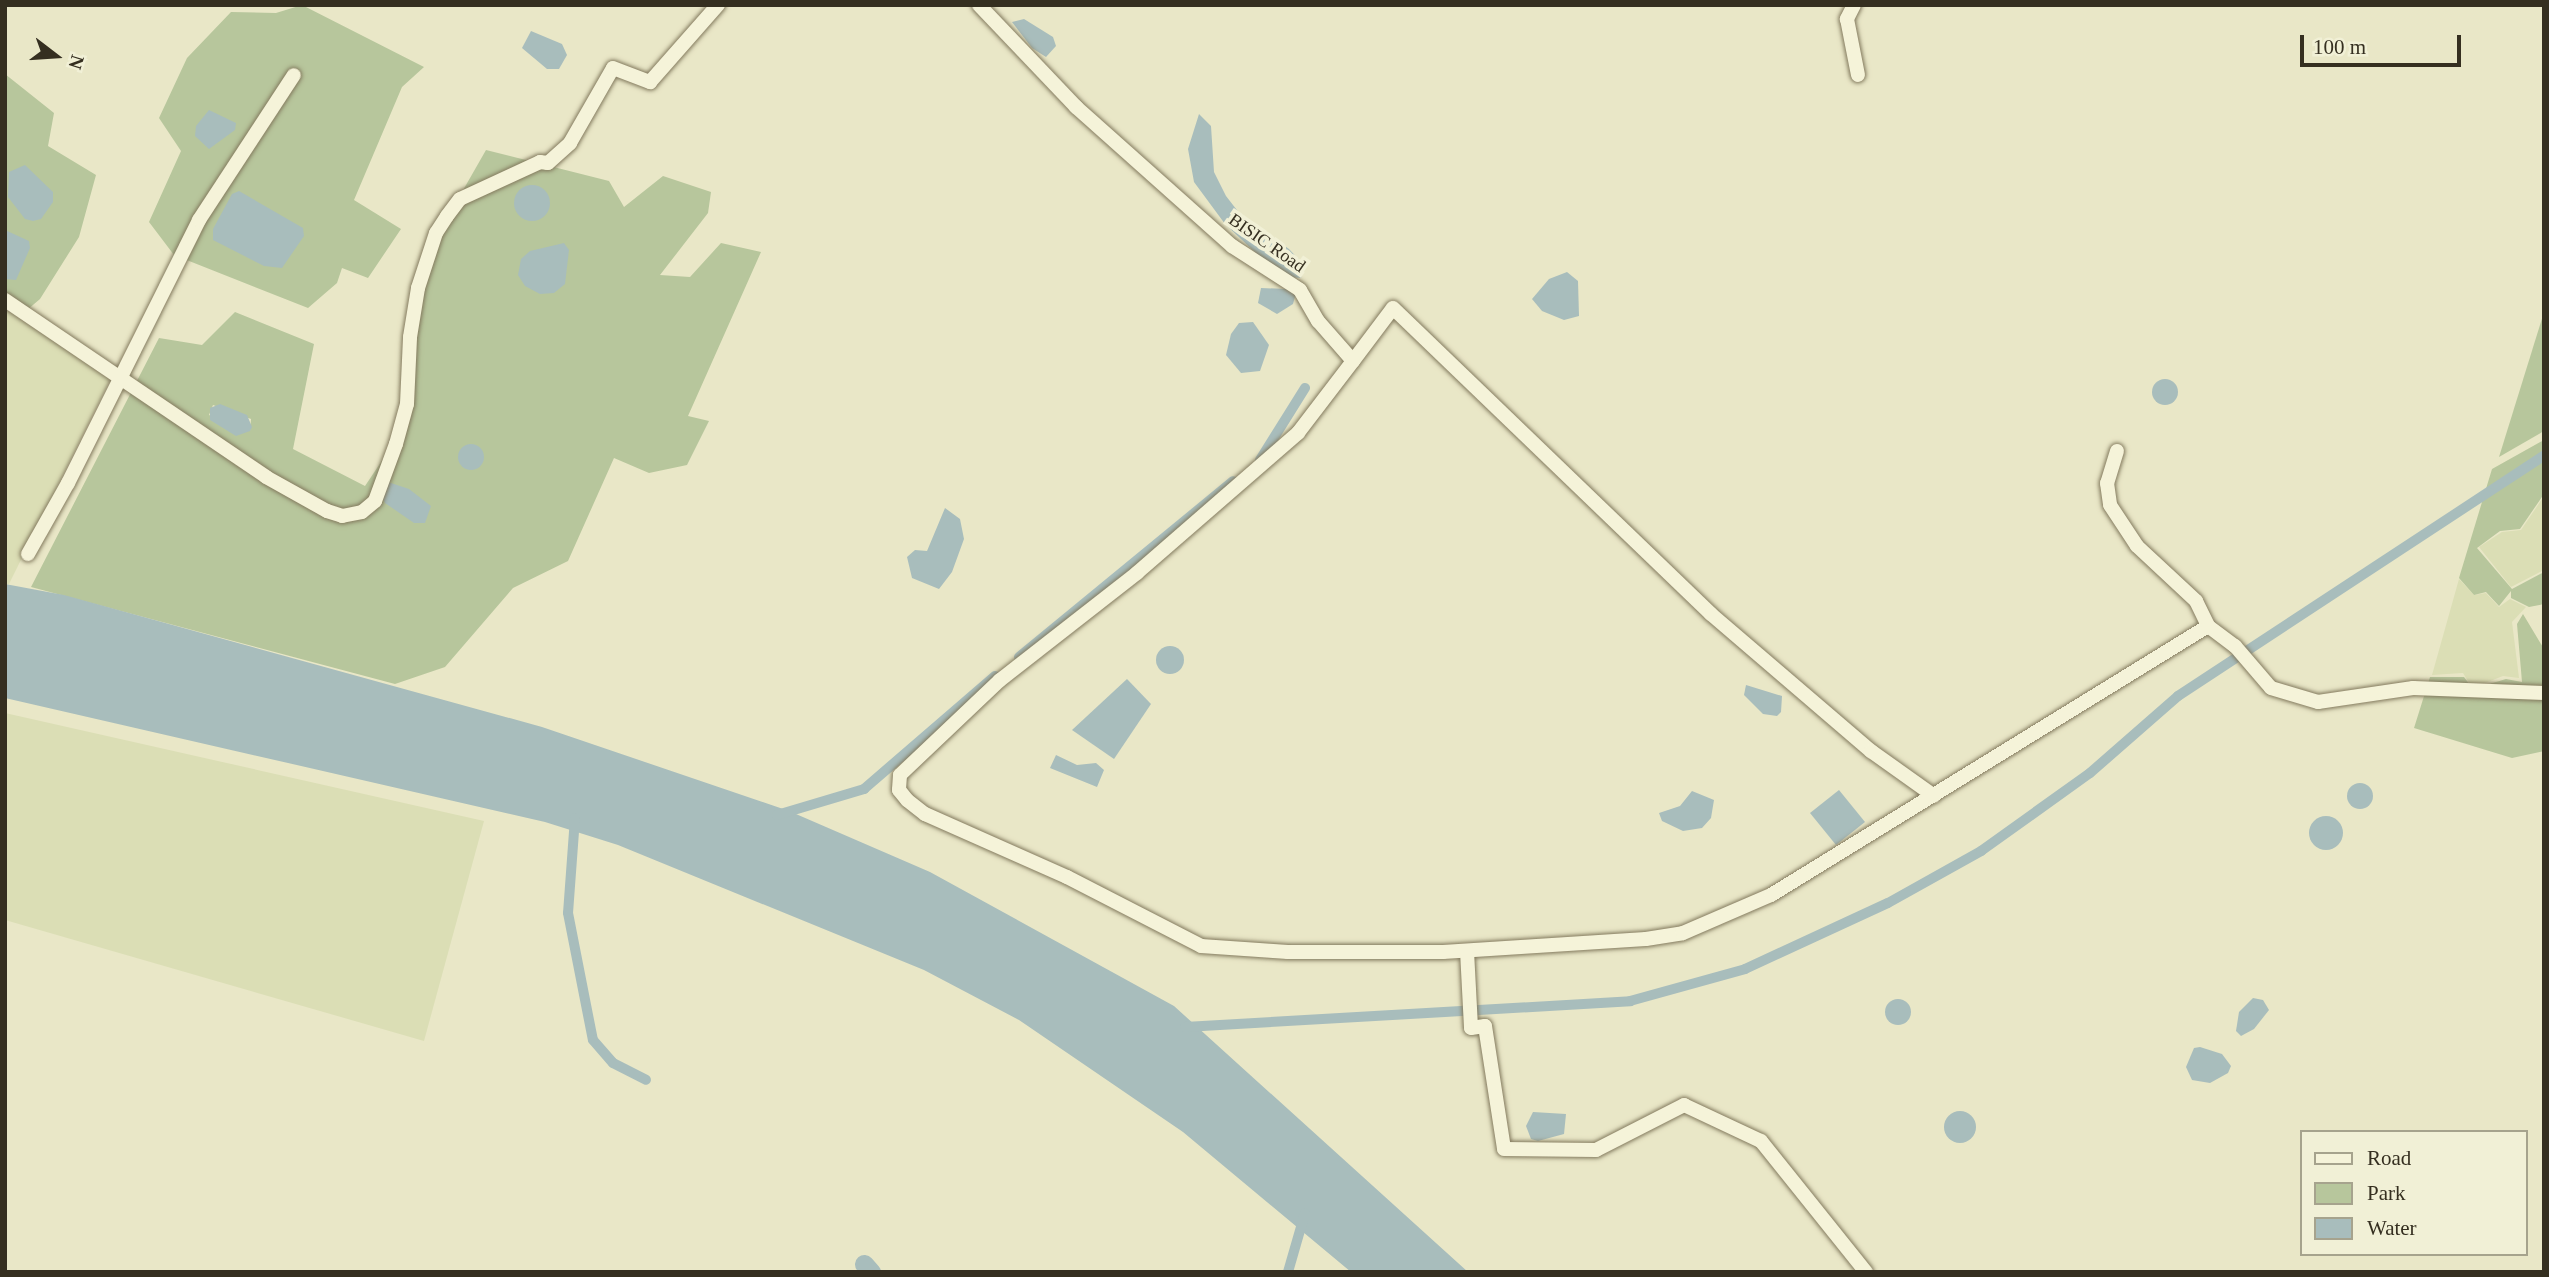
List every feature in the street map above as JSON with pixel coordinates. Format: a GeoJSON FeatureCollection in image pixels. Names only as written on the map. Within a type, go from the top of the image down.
{"type":"FeatureCollection","features":[{"type":"Feature","properties":{"kind":"street"},"geometry":{"type":"LineString","coordinates":[[5,300],[215,445],[327,511],[342,516],[362,512],[375,501],[396,444],[407,404],[410,337],[418,288],[436,233],[447,216],[460,199],[540,162],[548,163],[570,143],[613,68],[650,82],[718,5]]}},
{"type":"Feature","properties":{"kind":"street","name":"BISIC Road"},"geometry":{"type":"LineString","coordinates":[[979,5],[1076,107],[1232,246],[1300,290],[1318,321],[1353,361]]}},
{"type":"Feature","properties":{"kind":"street"},"geometry":{"type":"LineString","coordinates":[[1854,5],[1847,19],[1858,75]]}},
{"type":"Feature","properties":{"kind":"street"},"geometry":{"type":"LineString","coordinates":[[28,554],[199,220],[294,75]]}},
{"type":"Feature","properties":{"kind":"street"},"geometry":{"type":"LineString","coordinates":[[1934,796],[1871,751],[1711,614],[1546,451],[1393,308],[1298,433],[1137,573],[1000,680],[900,775],[897,784],[907,800],[925,814],[1067,877],[1200,946],[1288,952],[1467,951],[1683,933],[1771,895],[1934,796],[2208,626]]}},
{"type":"Feature","properties":{"kind":"street"},"geometry":{"type":"LineString","coordinates":[[2117,451],[2107,483],[2110,505],[2137,546],[2196,601],[2208,626],[2235,646],[2271,688],[2318,702],[2413,688],[2544,693]]}},
{"type":"Feature","properties":{"kind":"street"},"geometry":{"type":"LineString","coordinates":[[1467,951],[1471,1028],[1485,1026],[1504,1149],[1596,1150],[1684,1105],[1761,1141],[1866,1272]]}},
{"type":"Feature","properties":{"kind":"green space"},"geometry":{"type":"Polygon","coordinates":[[[302,5],[424,67],[402,87],[354,200],[401,229],[368,278],[342,268],[337,283],[308,308],[174,255],[149,222],[181,151],[159,118],[187,58],[231,12],[276,13],[302,5]]]}},
{"type":"Feature","properties":{"kind":"green space"},"geometry":{"type":"Polygon","coordinates":[[[5,74],[54,113],[48,146],[96,175],[79,237],[40,299],[27,310],[5,297],[5,74]]]}},
{"type":"Feature","properties":{"kind":"green space"},"geometry":{"type":"Polygon","coordinates":[[[486,150],[609,181],[624,207],[663,176],[711,192],[708,213],[660,275],[690,277],[721,243],[761,252],[688,416],[709,421],[687,465],[649,473],[614,458],[568,561],[513,588],[445,667],[395,684],[31,587],[159,338],[202,345],[235,312],[314,344],[293,449],[365,486],[411,417],[414,316],[438,234],[486,150]],[[213,405],[209,415],[250,431],[251,419],[213,405]]]}},
{"type":"Feature","properties":{"kind":"green space"},"geometry":{"type":"Polygon","coordinates":[[[5,309],[112,376],[9,584],[5,584],[5,309]]]}},
{"type":"Feature","properties":{"kind":"green space"},"geometry":{"type":"Polygon","coordinates":[[[2544,312],[2544,431],[2499,457],[2544,312]]]}},
{"type":"Feature","properties":{"kind":"green space"},"geometry":{"type":"Polygon","coordinates":[[[2544,440],[2544,494],[2520,529],[2500,531],[2477,548],[2512,589],[2544,572],[2544,604],[2529,607],[2511,598],[2511,591],[2499,606],[2486,592],[2474,595],[2459,578],[2492,469],[2544,440]]]}},
{"type":"Feature","properties":{"kind":"green space"},"geometry":{"type":"Polygon","coordinates":[[[2544,496],[2544,570],[2511,587],[2479,547],[2502,532],[2521,530],[2544,496]]]}},
{"type":"Feature","properties":{"kind":"green space"},"geometry":{"type":"Polygon","coordinates":[[[2459,579],[2474,595],[2486,593],[2499,607],[2510,599],[2526,607],[2512,622],[2519,678],[2503,676],[2472,688],[2463,673],[2432,675],[2459,579]]]}},
{"type":"Feature","properties":{"kind":"green space"},"geometry":{"type":"Polygon","coordinates":[[[2523,614],[2544,649],[2544,751],[2512,758],[2414,728],[2430,677],[2464,677],[2473,689],[2506,679],[2522,682],[2517,624],[2523,614]]]}},
{"type":"Feature","properties":{"kind":"green space"},"geometry":{"type":"Polygon","coordinates":[[[5,713],[484,821],[424,1041],[5,920],[5,713]]]}},
{"type":"Feature","properties":{"kind":"water"},"geometry":{"type":"Polygon","coordinates":[[[1024,19],[1053,37],[1056,46],[1046,57],[1032,48],[1012,22],[1024,19]]]}},
{"type":"Feature","properties":{"kind":"water"},"geometry":{"type":"Polygon","coordinates":[[[531,31],[562,44],[567,55],[559,69],[547,69],[522,48],[531,31]]]}},
{"type":"Feature","properties":{"kind":"water"},"geometry":{"type":"Polygon","coordinates":[[[209,110],[236,123],[235,130],[209,149],[195,136],[196,126],[209,110]]]}},
{"type":"Feature","properties":{"kind":"water"},"geometry":{"type":"Polygon","coordinates":[[[1199,114],[1211,126],[1214,172],[1226,196],[1240,214],[1289,249],[1304,265],[1301,278],[1288,277],[1257,254],[1225,224],[1194,182],[1188,149],[1199,114]]]}},
{"type":"Feature","properties":{"kind":"water"},"geometry":{"type":"Polygon","coordinates":[[[25,165],[53,192],[53,202],[41,219],[33,221],[25,219],[8,197],[9,172],[25,165]]]}},
{"type":"Feature","properties":{"kind":"water"},"geometry":{"type":"Polygon","coordinates":[[[532,185],[545,190],[550,203],[545,216],[532,221],[519,216],[514,203],[519,190],[532,185]]]}},
{"type":"Feature","properties":{"kind":"water"},"geometry":{"type":"Polygon","coordinates":[[[239,191],[303,228],[304,236],[282,268],[264,266],[213,240],[213,229],[232,194],[239,191]]]}},
{"type":"Feature","properties":{"kind":"water"},"geometry":{"type":"Polygon","coordinates":[[[5,230],[29,241],[30,248],[16,280],[5,279],[5,230]]]}},
{"type":"Feature","properties":{"kind":"water"},"geometry":{"type":"Polygon","coordinates":[[[564,243],[569,250],[565,284],[554,293],[540,294],[525,286],[518,275],[521,259],[530,251],[564,243]]]}},
{"type":"Feature","properties":{"kind":"water"},"geometry":{"type":"Polygon","coordinates":[[[1567,272],[1578,281],[1579,316],[1564,320],[1542,311],[1532,299],[1549,279],[1567,272]]]}},
{"type":"Feature","properties":{"kind":"water"},"geometry":{"type":"Polygon","coordinates":[[[1261,288],[1287,289],[1296,293],[1293,304],[1277,314],[1258,303],[1261,288]]]}},
{"type":"Feature","properties":{"kind":"water"},"geometry":{"type":"Polygon","coordinates":[[[1253,322],[1269,345],[1260,371],[1241,373],[1226,355],[1231,334],[1239,323],[1253,322]]]}},
{"type":"Feature","properties":{"kind":"water"},"geometry":{"type":"Polygon","coordinates":[[[2165,379],[2174,383],[2178,392],[2174,401],[2165,405],[2156,401],[2152,392],[2156,383],[2165,379]]]}},
{"type":"Feature","properties":{"kind":"water"},"geometry":{"type":"Polygon","coordinates":[[[220,404],[247,415],[252,427],[250,431],[236,436],[210,420],[210,408],[220,404]]]}},
{"type":"Feature","properties":{"kind":"water"},"geometry":{"type":"Polygon","coordinates":[[[471,444],[480,448],[484,457],[480,466],[471,470],[462,466],[458,457],[462,448],[471,444]]]}},
{"type":"Feature","properties":{"kind":"water"},"geometry":{"type":"Polygon","coordinates":[[[388,482],[409,489],[431,506],[425,523],[414,523],[385,503],[381,495],[388,482]]]}},
{"type":"Feature","properties":{"kind":"water"},"geometry":{"type":"Polygon","coordinates":[[[945,508],[960,519],[964,539],[952,572],[939,589],[912,578],[907,557],[915,550],[927,551],[945,508]]]}},
{"type":"Feature","properties":{"kind":"water"},"geometry":{"type":"Polygon","coordinates":[[[5,584],[64,595],[542,727],[789,811],[930,872],[1174,1006],[1468,1272],[1351,1272],[1183,1132],[1019,1020],[924,970],[618,845],[545,822],[5,698],[5,584]]]}},
{"type":"Feature","properties":{"kind":"water"},"geometry":{"type":"Polygon","coordinates":[[[1170,646],[1180,650],[1184,660],[1180,670],[1170,674],[1160,670],[1156,660],[1160,650],[1170,646]]]}},
{"type":"Feature","properties":{"kind":"water"},"geometry":{"type":"Polygon","coordinates":[[[1127,679],[1151,704],[1114,759],[1072,730],[1127,679]]]}},
{"type":"Feature","properties":{"kind":"water"},"geometry":{"type":"Polygon","coordinates":[[[1746,685],[1782,696],[1781,712],[1777,716],[1763,714],[1744,695],[1746,685]]]}},
{"type":"Feature","properties":{"kind":"water"},"geometry":{"type":"Polygon","coordinates":[[[1056,755],[1077,765],[1096,763],[1104,770],[1097,787],[1050,768],[1056,755]]]}},
{"type":"Feature","properties":{"kind":"water"},"geometry":{"type":"Polygon","coordinates":[[[2360,783],[2369,787],[2373,796],[2369,805],[2360,809],[2351,805],[2347,796],[2351,787],[2360,783]]]}},
{"type":"Feature","properties":{"kind":"water"},"geometry":{"type":"Polygon","coordinates":[[[1839,790],[1865,822],[1836,845],[1810,813],[1839,790]]]}},
{"type":"Feature","properties":{"kind":"water"},"geometry":{"type":"Polygon","coordinates":[[[1692,791],[1714,800],[1711,818],[1702,828],[1683,831],[1662,821],[1659,813],[1680,806],[1692,791]]]}},
{"type":"Feature","properties":{"kind":"water"},"geometry":{"type":"Polygon","coordinates":[[[2326,816],[2338,821],[2343,833],[2338,845],[2326,850],[2314,845],[2309,833],[2314,821],[2326,816]]]}},
{"type":"Feature","properties":{"kind":"water"},"geometry":{"type":"Polygon","coordinates":[[[2253,998],[2263,1000],[2269,1010],[2254,1029],[2241,1036],[2236,1031],[2239,1012],[2253,998]]]}},
{"type":"Feature","properties":{"kind":"water"},"geometry":{"type":"Polygon","coordinates":[[[1898,999],[1908,1002],[1911,1012],[1908,1022],[1898,1025],[1888,1022],[1885,1012],[1888,1002],[1898,999]]]}},
{"type":"Feature","properties":{"kind":"water"},"geometry":{"type":"Polygon","coordinates":[[[2200,1047],[2222,1054],[2231,1066],[2228,1073],[2210,1083],[2192,1080],[2186,1067],[2194,1048],[2200,1047]]]}},
{"type":"Feature","properties":{"kind":"water"},"geometry":{"type":"Polygon","coordinates":[[[1960,1111],[1971,1116],[1976,1127],[1971,1138],[1960,1143],[1949,1138],[1944,1127],[1949,1116],[1960,1111]]]}},
{"type":"Feature","properties":{"kind":"water"},"geometry":{"type":"Polygon","coordinates":[[[1533,1112],[1566,1114],[1564,1134],[1538,1141],[1531,1139],[1526,1126],[1533,1112]]]}},
{"type":"Feature","properties":{"kind":"waterway"},"geometry":{"type":"LineString","coordinates":[[1260,460],[1305,388]]}},
{"type":"Feature","properties":{"kind":"waterway"},"geometry":{"type":"LineString","coordinates":[[1185,1027],[1630,1001],[1745,969],[1888,903],[1981,851],[2090,773],[2178,696],[2544,456]]}},
{"type":"Feature","properties":{"kind":"waterway"},"geometry":{"type":"LineString","coordinates":[[1019,657],[1233,481]]}},
{"type":"Feature","properties":{"kind":"waterway"},"geometry":{"type":"LineString","coordinates":[[777,815],[864,789],[995,676]]}},
{"type":"Feature","properties":{"kind":"waterway"},"geometry":{"type":"LineString","coordinates":[[575,818],[568,913],[593,1040],[613,1063],[646,1080]]}},
{"type":"Feature","properties":{"kind":"waterway"},"geometry":{"type":"LineString","coordinates":[[1288,1272],[1305,1213]]}},
{"type":"Feature","properties":{"kind":"waterway"},"geometry":{"type":"LineString","coordinates":[[864,1264],[871,1272]]}}]}
